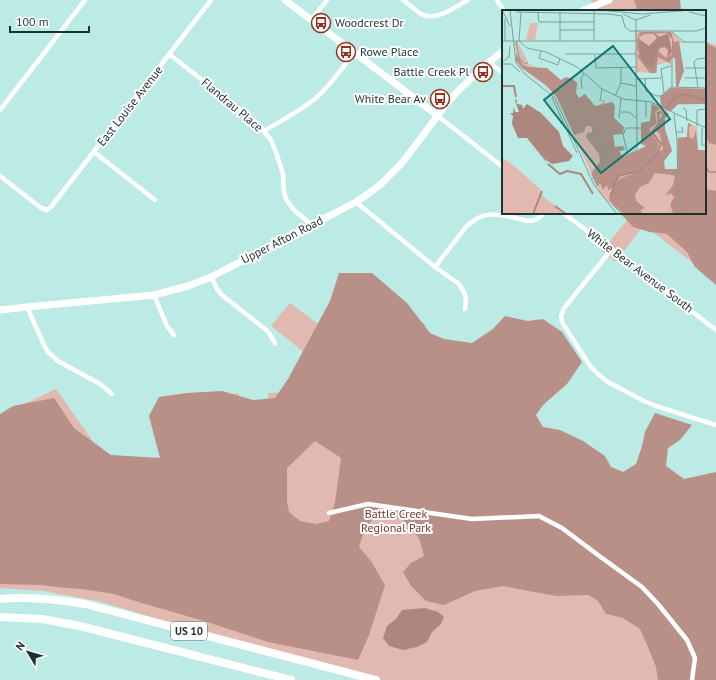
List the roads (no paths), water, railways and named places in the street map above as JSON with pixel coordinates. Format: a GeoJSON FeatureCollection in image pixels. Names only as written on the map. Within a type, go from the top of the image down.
{"type":"FeatureCollection","features":[{"type":"Feature","properties":{"kind":"highway","name":"US 10"},"geometry":{"type":"LineString","coordinates":[[0,599],[40,598],[85,604],[376,680]]}},
{"type":"Feature","properties":{"kind":"highway","name":"US 10"},"geometry":{"type":"LineString","coordinates":[[0,617],[42,619],[80,626],[291,680]]}},
{"type":"Feature","properties":{"kind":"street"},"geometry":{"type":"LineString","coordinates":[[0,110],[85,0]]}},
{"type":"Feature","properties":{"kind":"street","name":"East Louise Avenue"},"geometry":{"type":"LineString","coordinates":[[0,176],[41,208],[47,210],[51,208],[211,0]]}},
{"type":"Feature","properties":{"kind":"street"},"geometry":{"type":"LineString","coordinates":[[285,0],[502,166]]}},
{"type":"Feature","properties":{"kind":"street"},"geometry":{"type":"LineString","coordinates":[[311,20],[327,0]]}},
{"type":"Feature","properties":{"kind":"street"},"geometry":{"type":"LineString","coordinates":[[403,0],[420,13],[431,16],[440,15],[468,0]]}},
{"type":"Feature","properties":{"kind":"street"},"geometry":{"type":"LineString","coordinates":[[497,0],[503,10]]}},
{"type":"Feature","properties":{"kind":"street"},"geometry":{"type":"LineString","coordinates":[[584,10],[609,0]]}},
{"type":"Feature","properties":{"kind":"street","name":"Upper Afton Road"},"geometry":{"type":"LineString","coordinates":[[0,310],[154,295],[188,286],[211,277],[356,202],[381,184],[402,163],[448,102],[489,62],[502,52]]}},
{"type":"Feature","properties":{"kind":"street"},"geometry":{"type":"LineString","coordinates":[[264,131],[292,115],[316,97],[326,88],[354,53]]}},
{"type":"Feature","properties":{"kind":"street","name":"Flandrau Place"},"geometry":{"type":"LineString","coordinates":[[170,54],[256,122],[264,131],[271,140],[280,163],[286,199],[294,210],[312,225]]}},
{"type":"Feature","properties":{"kind":"street"},"geometry":{"type":"LineString","coordinates":[[489,62],[502,72]]}},
{"type":"Feature","properties":{"kind":"street"},"geometry":{"type":"LineString","coordinates":[[94,152],[155,200]]}},
{"type":"Feature","properties":{"kind":"street"},"geometry":{"type":"LineString","coordinates":[[356,202],[435,267],[458,283],[465,294],[465,309]]}},
{"type":"Feature","properties":{"kind":"street"},"geometry":{"type":"LineString","coordinates":[[435,267],[468,224],[480,216],[487,214],[499,214],[532,221],[539,219],[543,214]]}},
{"type":"Feature","properties":{"kind":"street","name":"White Bear Avenue South"},"geometry":{"type":"LineString","coordinates":[[564,214],[716,330]]}},
{"type":"Feature","properties":{"kind":"street"},"geometry":{"type":"LineString","coordinates":[[612,250],[564,308],[561,316],[562,322],[590,366],[608,382],[656,406],[716,425]]}},
{"type":"Feature","properties":{"kind":"street"},"geometry":{"type":"LineString","coordinates":[[211,277],[222,295],[265,329],[275,343]]}},
{"type":"Feature","properties":{"kind":"street"},"geometry":{"type":"LineString","coordinates":[[154,295],[167,326],[174,335]]}},
{"type":"Feature","properties":{"kind":"street"},"geometry":{"type":"LineString","coordinates":[[27,307],[42,342],[49,353],[58,361],[100,384],[112,394]]}},
{"type":"Feature","properties":{"kind":"street"},"geometry":{"type":"LineString","coordinates":[[329,513],[368,504],[472,519],[539,516],[562,528],[642,587],[658,604],[687,640],[696,658],[692,680]]}},
{"type":"Feature","properties":{"kind":"waterway"},"geometry":{"type":"LineString","coordinates":[[706,167],[709,172],[716,172]]}},
{"type":"Feature","properties":{"kind":"place","name":"Woodcrest Dr"},"geometry":{"type":"Point","coordinates":[321,23]}},
{"type":"Feature","properties":{"kind":"place","name":"Rowe Place"},"geometry":{"type":"Point","coordinates":[346,52]}},
{"type":"Feature","properties":{"kind":"place","name":"Battle Creek Pl"},"geometry":{"type":"Point","coordinates":[483,72]}},
{"type":"Feature","properties":{"kind":"place","name":"White Bear Av"},"geometry":{"type":"Point","coordinates":[440,99]}},
{"type":"Feature","properties":{"kind":"park label","name":"Battle Creek Regional Park"},"geometry":{"type":"Point","coordinates":[396,521]}}]}
